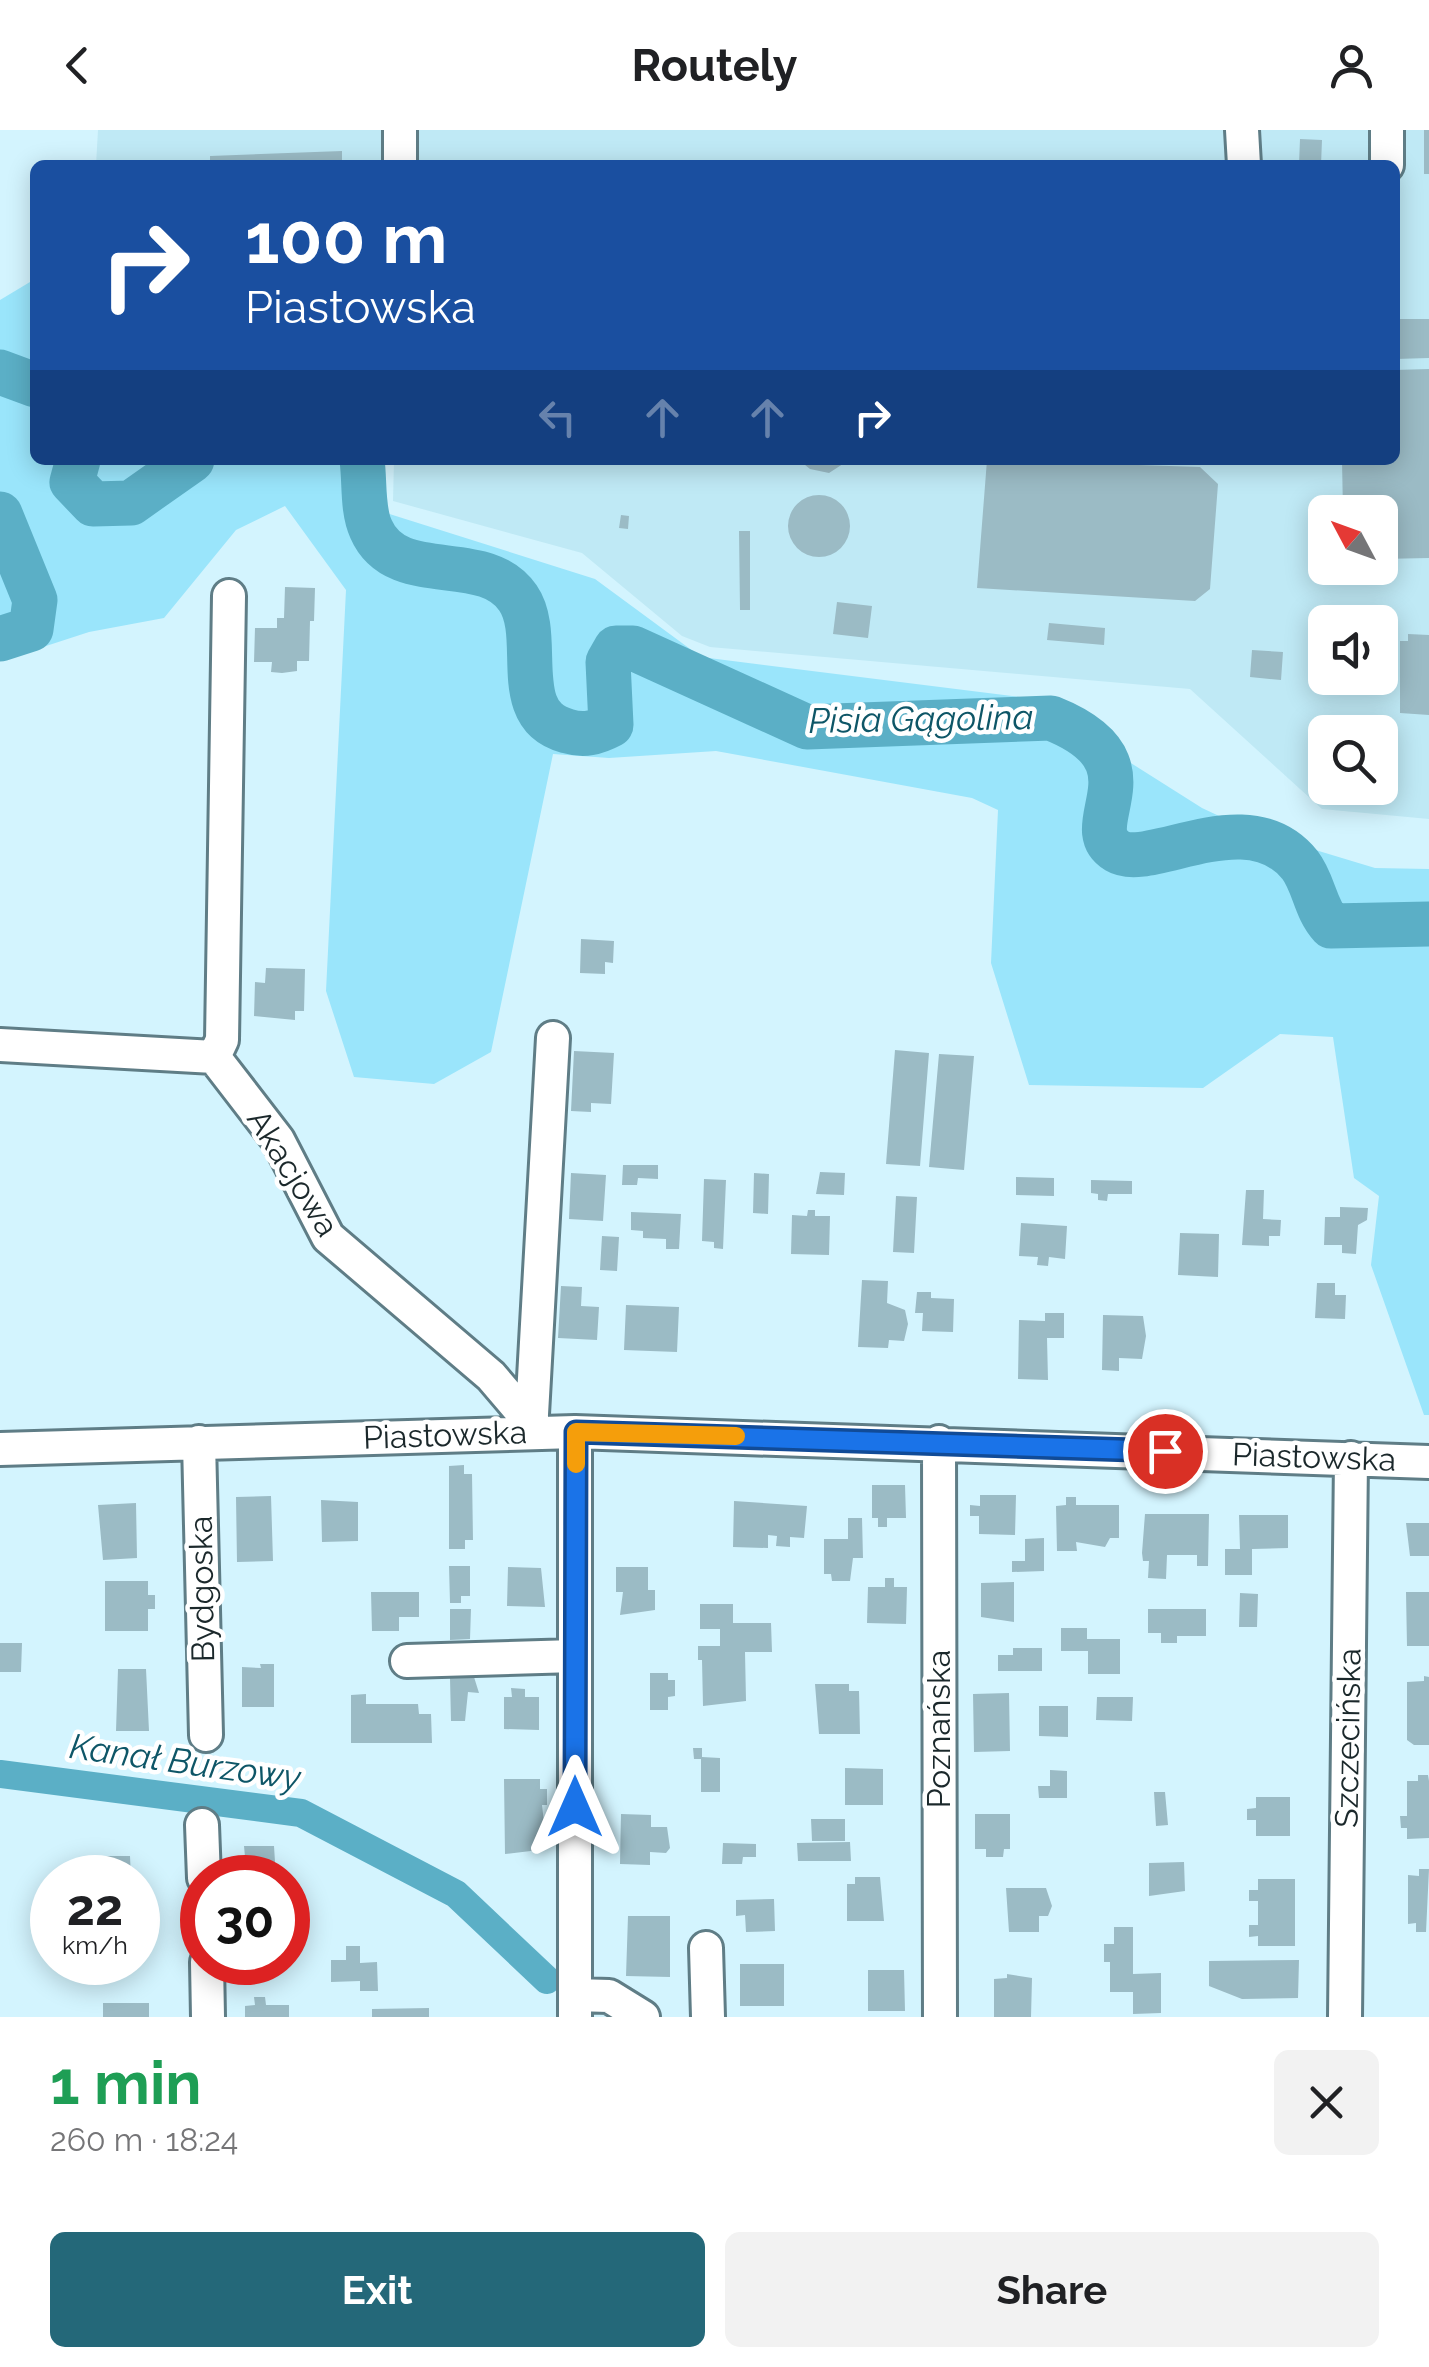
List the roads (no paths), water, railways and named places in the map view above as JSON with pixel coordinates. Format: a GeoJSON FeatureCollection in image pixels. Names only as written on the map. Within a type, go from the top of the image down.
{"type":"FeatureCollection","features":[{"type":"Feature","properties":{"kind":"street"},"geometry":{"type":"LineString","coordinates":[[400,130],[400,160]]}},
{"type":"Feature","properties":{"kind":"street"},"geometry":{"type":"LineString","coordinates":[[1242,130],[1244,160]]}},
{"type":"Feature","properties":{"kind":"street"},"geometry":{"type":"LineString","coordinates":[[1387,130],[1388,160]]}},
{"type":"Feature","properties":{"kind":"street"},"geometry":{"type":"LineString","coordinates":[[0,1046],[214,1057],[222,1040],[229,596]]}},
{"type":"Feature","properties":{"kind":"street"},"geometry":{"type":"LineString","coordinates":[[531,1432],[552,1038]]}},
{"type":"Feature","properties":{"kind":"street","name":"Akacjowa"},"geometry":{"type":"LineString","coordinates":[[214,1057],[278,1140],[328,1237],[490,1376],[520,1410],[531,1432]]}},
{"type":"Feature","properties":{"kind":"street"},"geometry":{"type":"LineString","coordinates":[[576,1432],[575,2006],[610,1996],[643,2017]]}},
{"type":"Feature","properties":{"kind":"street","name":"Piastowska"},"geometry":{"type":"LineString","coordinates":[[0,1449],[576,1432],[1429,1462]]}},
{"type":"Feature","properties":{"kind":"street","name":"Bydgoska"},"geometry":{"type":"LineString","coordinates":[[199,1442],[206,1735]]}},
{"type":"Feature","properties":{"kind":"street","name":"Poznańska"},"geometry":{"type":"LineString","coordinates":[[939,1442],[940,2017]]}},
{"type":"Feature","properties":{"kind":"street","name":"Szczecińska"},"geometry":{"type":"LineString","coordinates":[[1345,2017],[1352,1458]]}},
{"type":"Feature","properties":{"kind":"street"},"geometry":{"type":"LineString","coordinates":[[406,1660],[575,1656]]}},
{"type":"Feature","properties":{"kind":"street"},"geometry":{"type":"LineString","coordinates":[[202,1825],[203,1855]]}},
{"type":"Feature","properties":{"kind":"street"},"geometry":{"type":"LineString","coordinates":[[706,1948],[708,2017]]}},
{"type":"Feature","properties":{"kind":"street"},"geometry":{"type":"LineString","coordinates":[[207,1985],[208,2017]]}},
{"type":"Feature","properties":{"kind":"waterway","name":"Pisia Gągolina"},"geometry":{"type":"LineString","coordinates":[[0,372],[30,383]]}},
{"type":"Feature","properties":{"kind":"waterway","name":"Pisia Gągolina"},"geometry":{"type":"LineString","coordinates":[[77,465],[72,482],[93,504],[131,503],[185,465]]}},
{"type":"Feature","properties":{"kind":"waterway","name":"Pisia Gągolina"},"geometry":{"type":"LineString","coordinates":[[362,465],[368,521],[383,547],[420,564],[484,575],[503,583],[518,598],[529,633],[532,692],[538,709],[549,722],[567,731],[590,733],[611,725],[608,662],[616,648],[633,648],[807,727],[1051,718],[1085,736],[1103,754],[1110,773],[1106,840],[1117,851],[1132,855],[1228,837],[1254,838],[1279,847],[1300,865],[1331,926],[1429,924]]}},
{"type":"Feature","properties":{"kind":"waterway","name":"Pisia Gągolina"},"geometry":{"type":"LineString","coordinates":[[0,514],[35,600],[31,629],[0,639]]}},
{"type":"Feature","properties":{"kind":"waterway","name":"Kanał Burzowy"},"geometry":{"type":"LineString","coordinates":[[0,1774],[301,1813],[456,1894],[547,1980]]}}]}
